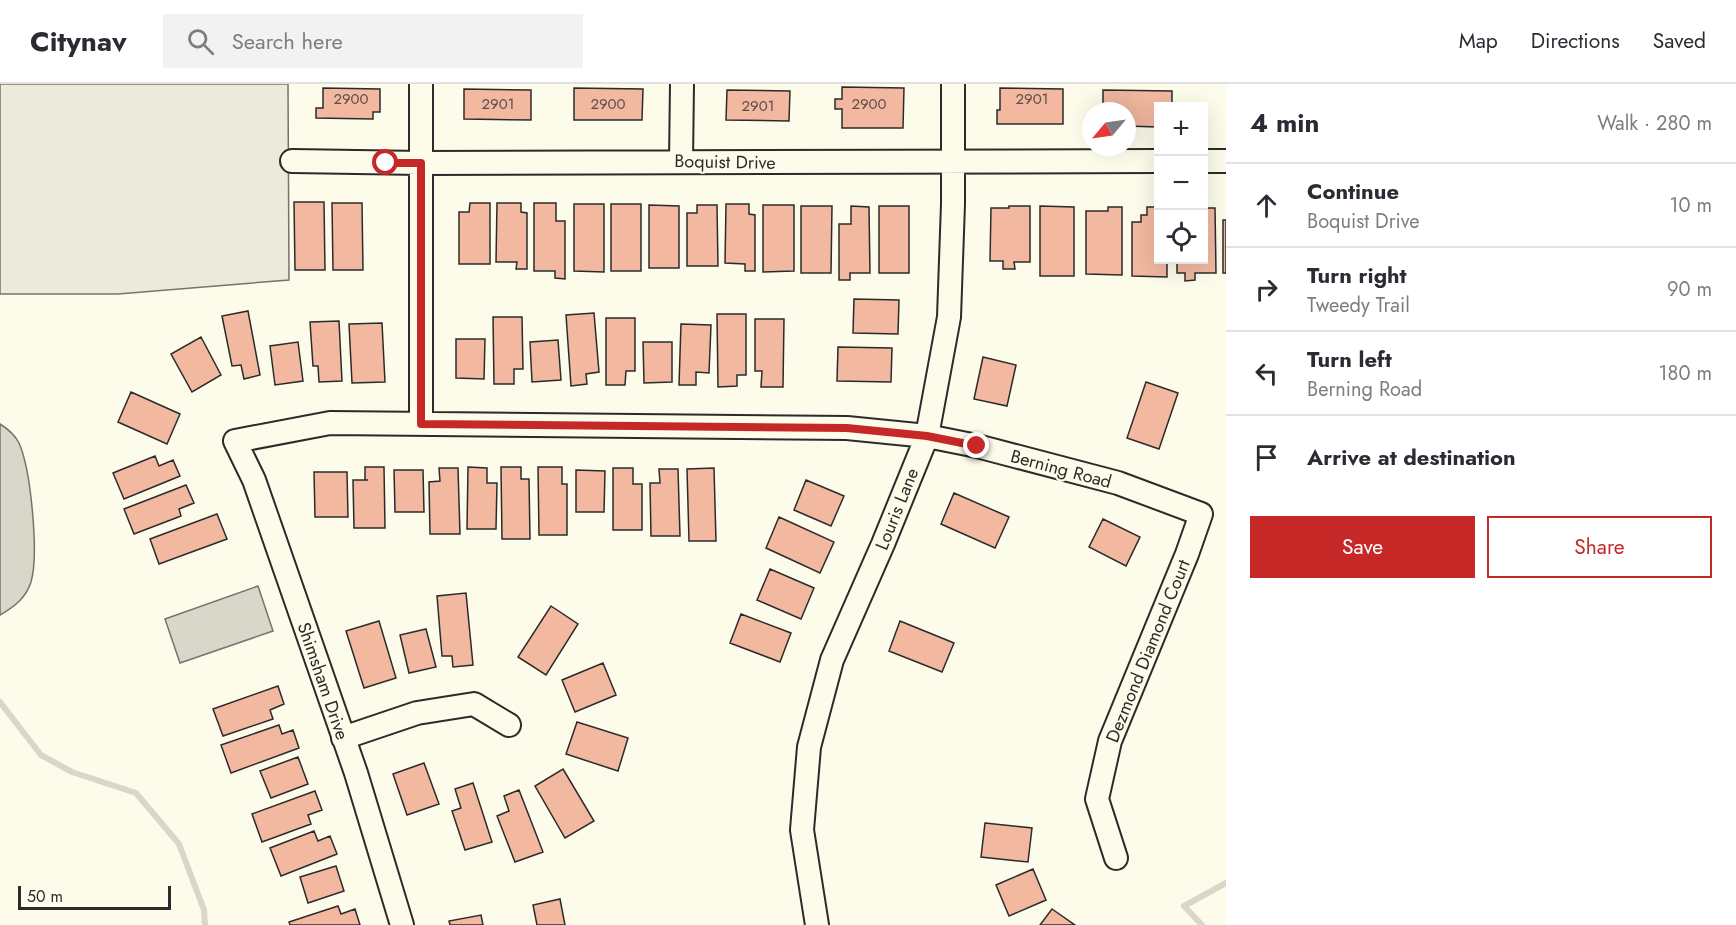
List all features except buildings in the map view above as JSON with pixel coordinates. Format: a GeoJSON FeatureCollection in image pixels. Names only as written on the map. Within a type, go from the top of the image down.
{"type":"FeatureCollection","features":[{"type":"Feature","properties":{"kind":"street"},"geometry":{"type":"LineString","coordinates":[[421,84],[421,424]]}},
{"type":"Feature","properties":{"kind":"street"},"geometry":{"type":"LineString","coordinates":[[681,161],[682,84]]}},
{"type":"Feature","properties":{"kind":"street","name":"Louris Lane"},"geometry":{"type":"LineString","coordinates":[[818,925],[802,830],[809,747],[832,660],[927,436],[949,317],[953,84]]}},
{"type":"Feature","properties":{"kind":"street","name":"Boquist Drive"},"geometry":{"type":"LineString","coordinates":[[292,161],[421,163],[1154,161]]}},
{"type":"Feature","properties":{"kind":"street"},"geometry":{"type":"LineString","coordinates":[[1208,161],[1226,161]]}},
{"type":"Feature","properties":{"kind":"street","name":"Berning Road"},"geometry":{"type":"LineString","coordinates":[[235,441],[330,423],[847,428],[927,436],[977,446],[1118,483],[1200,515]]}},
{"type":"Feature","properties":{"kind":"street","name":"Shimsham Drive"},"geometry":{"type":"LineString","coordinates":[[235,441],[255,480],[343,738],[402,925]]}},
{"type":"Feature","properties":{"kind":"street","name":"Dezmond Diamond Court"},"geometry":{"type":"LineString","coordinates":[[1116,858],[1097,799],[1110,741],[1187,554],[1200,515]]}},
{"type":"Feature","properties":{"kind":"street"},"geometry":{"type":"LineString","coordinates":[[343,738],[417,713],[474,705],[509,725]]}},
{"type":"Feature","properties":{"kind":"shaded area"},"geometry":{"type":"Polygon","coordinates":[[[0,84],[288,84],[289,280],[118,294],[0,294],[0,84]]]}},
{"type":"Feature","properties":{"kind":"shaded area"},"geometry":{"type":"Polygon","coordinates":[[[0,424],[15,437],[23,456],[30,491],[34,552],[29,588],[19,602],[0,615],[0,424]]]}},
{"type":"Feature","properties":{"kind":"shaded area"},"geometry":{"type":"Polygon","coordinates":[[[258,586],[273,631],[180,663],[165,619],[258,586]]]}},
{"type":"Feature","properties":{"kind":"waterway"},"geometry":{"type":"LineString","coordinates":[[0,702],[41,755],[72,772],[136,793],[179,844],[204,910],[205,925]]}},
{"type":"Feature","properties":{"kind":"waterway"},"geometry":{"type":"LineString","coordinates":[[1202,925],[1184,906],[1226,883]]}},
{"type":"Feature","properties":{"kind":"route"},"geometry":{"type":"LineString","coordinates":[[386,163],[421,163],[421,424],[847,428],[927,436],[977,446]]}}]}
